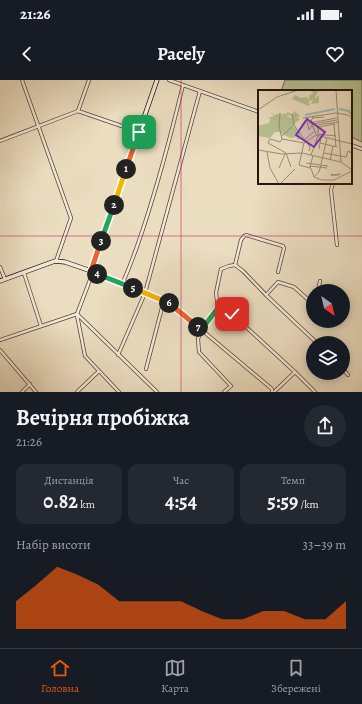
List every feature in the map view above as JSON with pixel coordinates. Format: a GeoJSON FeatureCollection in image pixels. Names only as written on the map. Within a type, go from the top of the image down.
{"type":"FeatureCollection","features":[{"type":"Feature","properties":{"kind":"street"},"geometry":{"type":"LineString","coordinates":[[22,80],[71,218],[56,262]]}},
{"type":"Feature","properties":{"kind":"street"},"geometry":{"type":"LineString","coordinates":[[78,111],[89,80]]}},
{"type":"Feature","properties":{"kind":"street"},"geometry":{"type":"LineString","coordinates":[[119,392],[86,356],[77,314],[157,80]]}},
{"type":"Feature","properties":{"kind":"street"},"geometry":{"type":"LineString","coordinates":[[169,80],[258,112]]}},
{"type":"Feature","properties":{"kind":"street"},"geometry":{"type":"LineString","coordinates":[[122,284],[128,272],[152,203],[170,140],[183,85]]}},
{"type":"Feature","properties":{"kind":"street"},"geometry":{"type":"LineString","coordinates":[[118,355],[145,292],[200,91]]}},
{"type":"Feature","properties":{"kind":"street"},"geometry":{"type":"LineString","coordinates":[[0,141],[78,111],[139,132]]}},
{"type":"Feature","properties":{"kind":"street"},"geometry":{"type":"LineString","coordinates":[[352,145],[362,149]]}},
{"type":"Feature","properties":{"kind":"street"},"geometry":{"type":"LineString","coordinates":[[333,184],[331,190],[337,245]]}},
{"type":"Feature","properties":{"kind":"street"},"geometry":{"type":"LineString","coordinates":[[235,265],[241,240],[246,235],[283,246],[284,248],[278,272]]}},
{"type":"Feature","properties":{"kind":"street"},"geometry":{"type":"LineString","coordinates":[[0,282],[56,262],[65,262],[145,292],[172,305],[272,389],[273,392],[295,372]]}},
{"type":"Feature","properties":{"kind":"street"},"geometry":{"type":"LineString","coordinates":[[224,392],[231,386],[199,352],[198,339],[201,330],[218,308],[216,293],[221,269],[235,265],[243,271],[310,336]]}},
{"type":"Feature","properties":{"kind":"street"},"geometry":{"type":"LineString","coordinates":[[0,267],[5,279]]}},
{"type":"Feature","properties":{"kind":"street"},"geometry":{"type":"LineString","coordinates":[[24,273],[41,326]]}},
{"type":"Feature","properties":{"kind":"street"},"geometry":{"type":"LineString","coordinates":[[266,295],[278,282],[294,287],[306,298]]}},
{"type":"Feature","properties":{"kind":"street"},"geometry":{"type":"LineString","coordinates":[[146,369],[164,300]]}},
{"type":"Feature","properties":{"kind":"street"},"geometry":{"type":"LineString","coordinates":[[218,308],[232,314],[315,392]]}},
{"type":"Feature","properties":{"kind":"street"},"geometry":{"type":"LineString","coordinates":[[0,340],[77,314]]}},
{"type":"Feature","properties":{"kind":"street"},"geometry":{"type":"LineString","coordinates":[[77,314],[157,392]]}},
{"type":"Feature","properties":{"kind":"street"},"geometry":{"type":"LineString","coordinates":[[0,350],[36,392]]}},
{"type":"Feature","properties":{"kind":"street"},"geometry":{"type":"LineString","coordinates":[[77,392],[99,371]]}},
{"type":"Feature","properties":{"kind":"street"},"geometry":{"type":"LineString","coordinates":[[22,392],[30,384]]}},
{"type":"Feature","properties":{"kind":"green space"},"geometry":{"type":"Polygon","coordinates":[[[285,80],[362,80],[362,142],[352,137],[352,90],[281,90],[285,80]]]}},
{"type":"Feature","properties":{"kind":"route"},"geometry":{"type":"LineString","coordinates":[[139,132],[91,271],[164,300],[201,330],[218,308],[232,314]]}}]}
